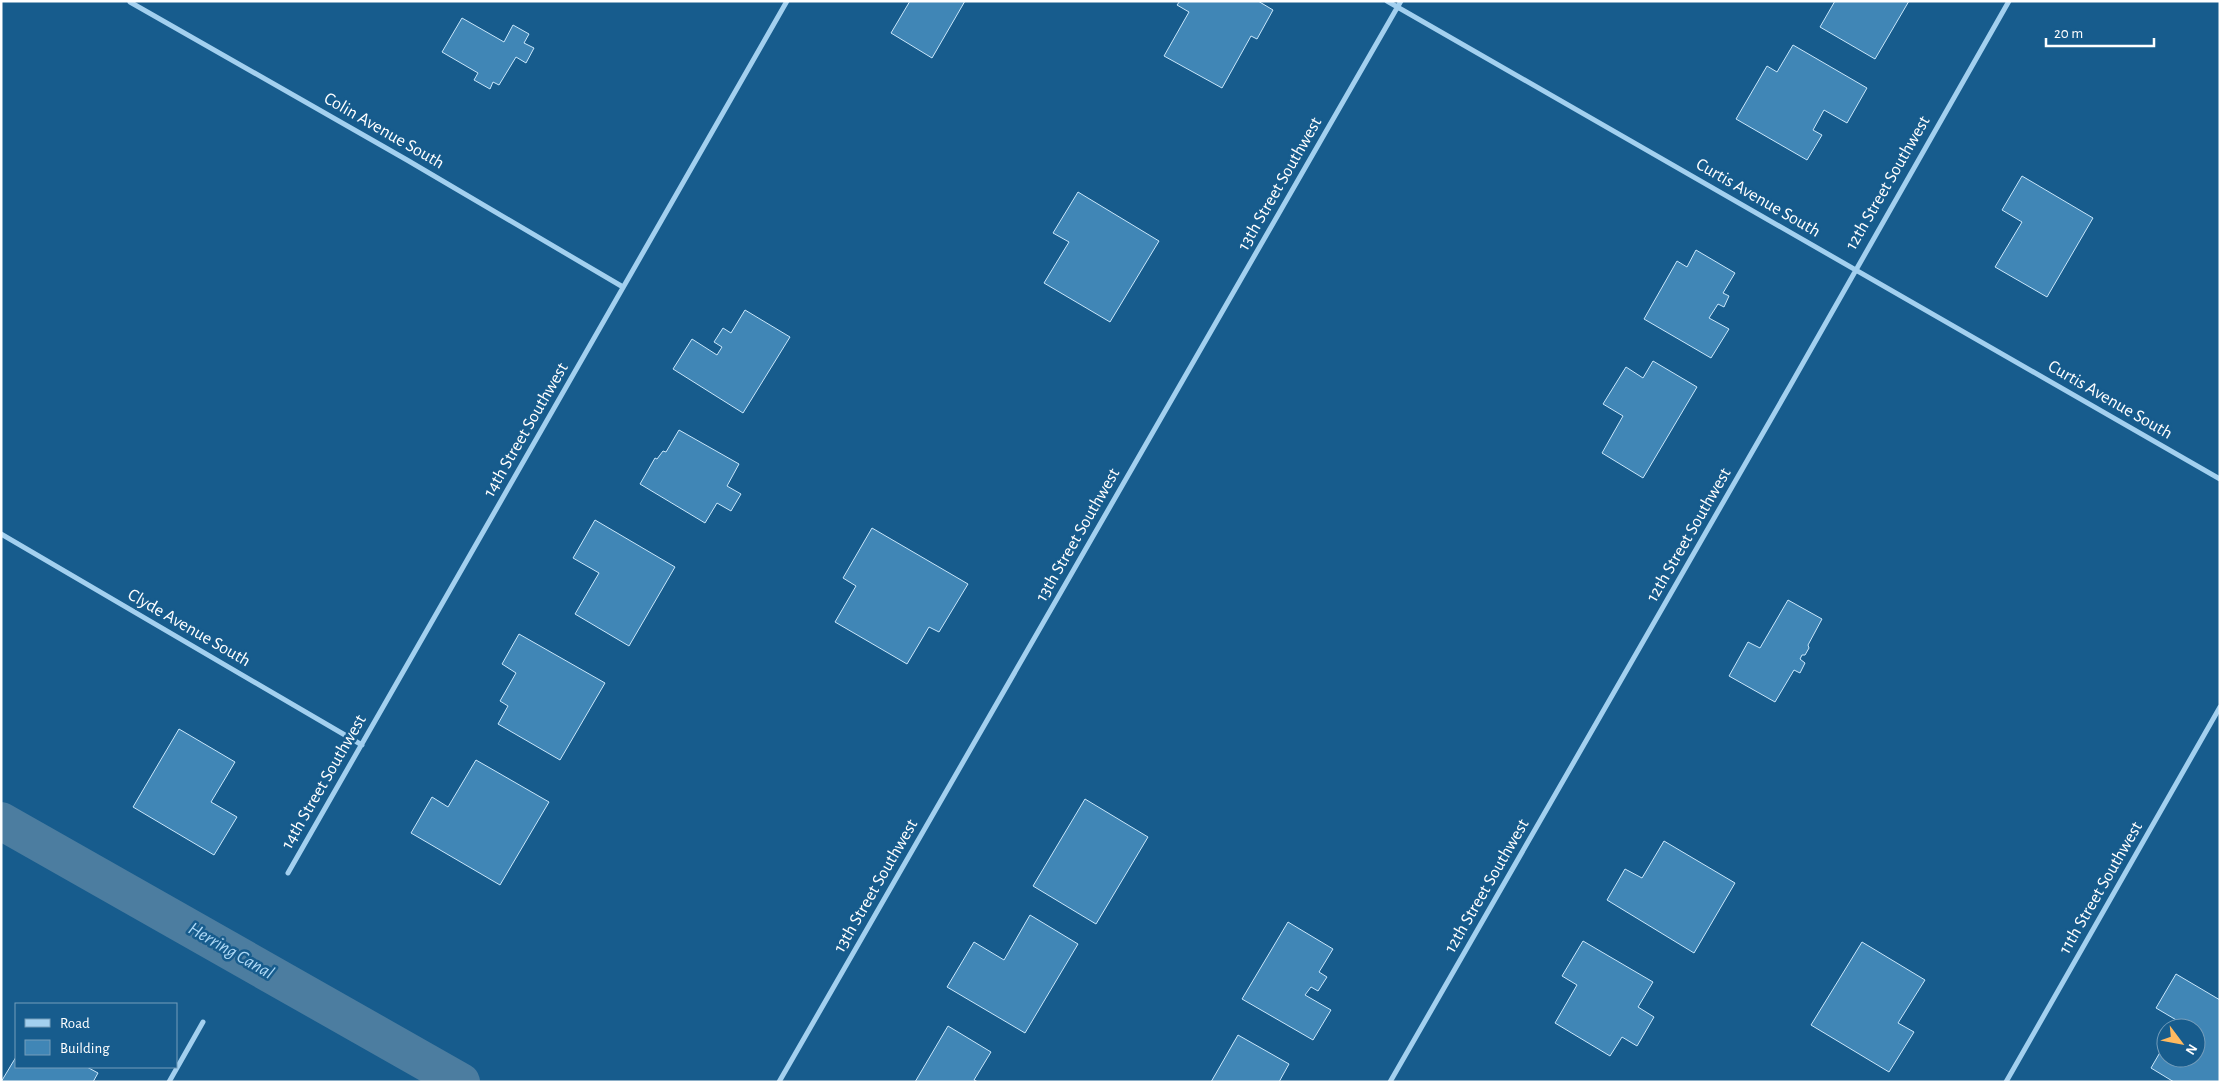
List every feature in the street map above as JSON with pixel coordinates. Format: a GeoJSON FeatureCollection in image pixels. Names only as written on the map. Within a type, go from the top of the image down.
{"type":"FeatureCollection","features":[{"type":"Feature","properties":{"kind":"street","name":"14th Street Southwest"},"geometry":{"type":"LineString","coordinates":[[288,873],[787,1]]}},
{"type":"Feature","properties":{"kind":"street","name":"Curtis Avenue South"},"geometry":{"type":"LineString","coordinates":[[1387,1],[2220,480]]}},
{"type":"Feature","properties":{"kind":"street","name":"13th Street Southwest"},"geometry":{"type":"LineString","coordinates":[[779,1082],[1400,1]]}},
{"type":"Feature","properties":{"kind":"street","name":"12th Street Southwest"},"geometry":{"type":"LineString","coordinates":[[1390,1082],[1786,395],[1855,269],[2009,1]]}},
{"type":"Feature","properties":{"kind":"street","name":"Colin Avenue South"},"geometry":{"type":"LineString","coordinates":[[130,2],[407,160],[623,287]]}},
{"type":"Feature","properties":{"kind":"street","name":"Clyde Avenue South"},"geometry":{"type":"LineString","coordinates":[[1,534],[362,745]]}},
{"type":"Feature","properties":{"kind":"street","name":"11th Street Southwest"},"geometry":{"type":"LineString","coordinates":[[2006,1082],[2220,707]]}},
{"type":"Feature","properties":{"kind":"street"},"geometry":{"type":"LineString","coordinates":[[178,1066],[203,1022]]}},
{"type":"Feature","properties":{"kind":"street"},"geometry":{"type":"LineString","coordinates":[[169,1082],[177,1068]]}},
{"type":"Feature","properties":{"kind":"building"},"geometry":{"type":"Polygon","coordinates":[[[910,1],[965,1],[932,58],[891,33],[910,1]]]}},
{"type":"Feature","properties":{"kind":"building"},"geometry":{"type":"Polygon","coordinates":[[[1180,1],[1258,1],[1273,10],[1257,39],[1251,36],[1222,88],[1164,56],[1189,12],[1177,5],[1180,1]]]}},
{"type":"Feature","properties":{"kind":"building"},"geometry":{"type":"Polygon","coordinates":[[[1835,1],[1909,1],[1875,59],[1820,27],[1835,1]]]}},
{"type":"Feature","properties":{"kind":"building"},"geometry":{"type":"Polygon","coordinates":[[[462,18],[504,42],[513,25],[529,34],[524,43],[534,48],[526,63],[516,57],[499,85],[493,82],[490,89],[474,80],[478,73],[442,52],[462,18]]]}},
{"type":"Feature","properties":{"kind":"building"},"geometry":{"type":"Polygon","coordinates":[[[1793,45],[1867,88],[1847,123],[1824,110],[1813,130],[1822,135],[1807,160],[1736,119],[1767,66],[1777,72],[1793,45]]]}},
{"type":"Feature","properties":{"kind":"building"},"geometry":{"type":"Polygon","coordinates":[[[2022,176],[2093,218],[2047,297],[1995,267],[2022,222],[2002,210],[2022,176]]]}},
{"type":"Feature","properties":{"kind":"building"},"geometry":{"type":"Polygon","coordinates":[[[1078,192],[1159,241],[1110,322],[1044,283],[1069,242],[1053,233],[1078,192]]]}},
{"type":"Feature","properties":{"kind":"building"},"geometry":{"type":"Polygon","coordinates":[[[1696,250],[1735,273],[1723,293],[1729,296],[1724,307],[1718,304],[1709,318],[1729,329],[1711,358],[1644,319],[1677,261],[1687,267],[1696,250]]]}},
{"type":"Feature","properties":{"kind":"building"},"geometry":{"type":"Polygon","coordinates":[[[745,310],[790,337],[743,413],[673,369],[692,339],[717,355],[722,347],[714,342],[723,328],[731,333],[745,310]]]}},
{"type":"Feature","properties":{"kind":"building"},"geometry":{"type":"Polygon","coordinates":[[[1653,361],[1697,387],[1643,478],[1602,453],[1623,416],[1603,404],[1626,367],[1643,378],[1653,361]]]}},
{"type":"Feature","properties":{"kind":"building"},"geometry":{"type":"Polygon","coordinates":[[[679,430],[739,464],[727,486],[741,494],[731,511],[717,503],[705,523],[640,484],[655,458],[657,459],[663,451],[666,452],[679,430]]]}},
{"type":"Feature","properties":{"kind":"building"},"geometry":{"type":"Polygon","coordinates":[[[595,520],[675,567],[629,646],[575,614],[599,573],[573,558],[595,520]]]}},
{"type":"Feature","properties":{"kind":"building"},"geometry":{"type":"Polygon","coordinates":[[[872,528],[968,584],[939,632],[929,627],[907,664],[835,622],[856,586],[843,578],[872,528]]]}},
{"type":"Feature","properties":{"kind":"building"},"geometry":{"type":"Polygon","coordinates":[[[1788,600],[1822,619],[1808,645],[1809,648],[1800,659],[1805,663],[1800,673],[1794,670],[1775,702],[1729,676],[1748,642],[1760,648],[1788,600]]]}},
{"type":"Feature","properties":{"kind":"building"},"geometry":{"type":"Polygon","coordinates":[[[519,634],[605,683],[560,760],[498,724],[508,706],[500,701],[516,673],[502,664],[519,634]]]}},
{"type":"Feature","properties":{"kind":"building"},"geometry":{"type":"Polygon","coordinates":[[[179,729],[235,762],[211,802],[237,817],[214,855],[133,807],[179,729]]]}},
{"type":"Feature","properties":{"kind":"building"},"geometry":{"type":"Polygon","coordinates":[[[476,760],[549,802],[500,885],[411,833],[432,797],[448,807],[476,760]]]}},
{"type":"Feature","properties":{"kind":"building"},"geometry":{"type":"Polygon","coordinates":[[[1085,799],[1148,837],[1096,924],[1033,886],[1085,799]]]}},
{"type":"Feature","properties":{"kind":"building"},"geometry":{"type":"Polygon","coordinates":[[[1664,841],[1735,883],[1694,953],[1607,900],[1625,869],[1642,878],[1664,841]]]}},
{"type":"Feature","properties":{"kind":"building"},"geometry":{"type":"Polygon","coordinates":[[[1030,915],[1078,944],[1025,1033],[947,987],[974,942],[1004,960],[1030,915]]]}},
{"type":"Feature","properties":{"kind":"building"},"geometry":{"type":"Polygon","coordinates":[[[1288,922],[1333,949],[1319,972],[1327,977],[1318,991],[1311,987],[1305,995],[1331,1010],[1313,1040],[1242,999],[1288,922]]]}},
{"type":"Feature","properties":{"kind":"building"},"geometry":{"type":"Polygon","coordinates":[[[1583,941],[1653,982],[1638,1007],[1654,1017],[1637,1046],[1622,1037],[1610,1056],[1555,1023],[1577,985],[1562,976],[1583,941]]]}},
{"type":"Feature","properties":{"kind":"building"},"geometry":{"type":"Polygon","coordinates":[[[1862,942],[1925,980],[1898,1023],[1914,1032],[1889,1072],[1811,1025],[1862,942]]]}},
{"type":"Feature","properties":{"kind":"building"},"geometry":{"type":"Polygon","coordinates":[[[2176,974],[2220,1000],[2220,1082],[2174,1082],[2151,1068],[2156,1059],[2156,1068],[2206,1068],[2206,1018],[2173,1018],[2156,1008],[2176,974]]]}},
{"type":"Feature","properties":{"kind":"building"},"geometry":{"type":"Polygon","coordinates":[[[948,1026],[991,1052],[974,1080],[978,1082],[915,1082],[948,1026]]]}},
{"type":"Feature","properties":{"kind":"building"},"geometry":{"type":"Polygon","coordinates":[[[1238,1035],[1289,1064],[1279,1082],[1211,1082],[1238,1035]]]}},
{"type":"Feature","properties":{"kind":"building"},"geometry":{"type":"Polygon","coordinates":[[[15,1059],[15,1068],[89,1068],[98,1073],[93,1082],[1,1082],[15,1059]]]}},
{"type":"Feature","properties":{"kind":"waterway","name":"Herring Canal"},"geometry":{"type":"LineString","coordinates":[[1,821],[461,1082]]}}]}
